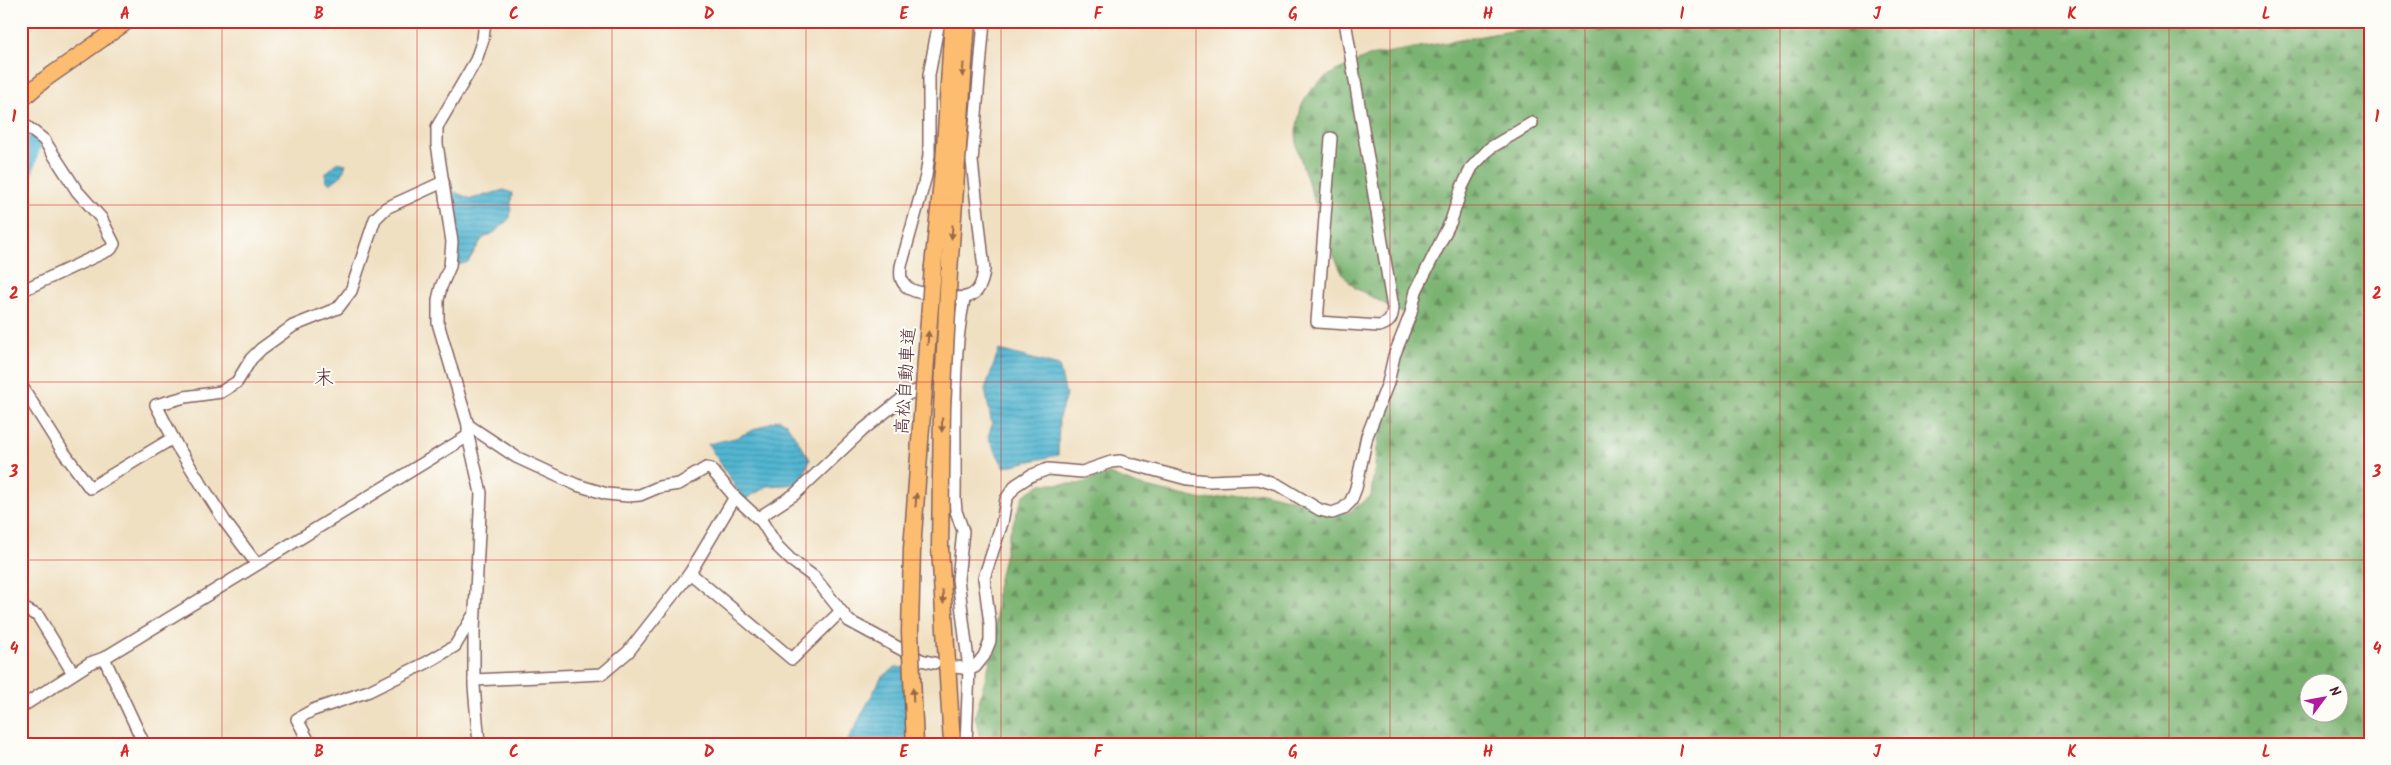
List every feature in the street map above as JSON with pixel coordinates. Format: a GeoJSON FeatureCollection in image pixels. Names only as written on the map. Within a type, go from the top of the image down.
{"type":"FeatureCollection","features":[{"type":"Feature","properties":{"kind":"highway"},"geometry":{"type":"LineString","coordinates":[[952,744],[940,548],[942,409],[949,272],[967,21]]}},
{"type":"Feature","properties":{"kind":"highway","name":"高松自動車道"},"geometry":{"type":"LineString","coordinates":[[915,744],[910,632],[912,549],[933,266],[944,163],[952,25]]}},
{"type":"Feature","properties":{"kind":"main road"},"geometry":{"type":"LineString","coordinates":[[21,100],[44,80],[128,21]]}},
{"type":"Feature","properties":{"kind":"street"},"geometry":{"type":"LineString","coordinates":[[939,21],[929,75],[929,156],[926,176],[901,266],[900,279],[908,288],[917,292],[964,299],[976,293],[983,282],[972,161],[984,21]]}},
{"type":"Feature","properties":{"kind":"street"},"geometry":{"type":"LineString","coordinates":[[1331,138],[1316,322],[1379,326],[1386,324],[1392,318],[1393,308],[1346,21]]}},
{"type":"Feature","properties":{"kind":"street"},"geometry":{"type":"LineString","coordinates":[[480,744],[474,680],[474,630],[477,608],[481,493],[468,431],[438,323],[438,300],[450,266],[452,250],[437,144],[437,127],[476,60],[487,22]]}},
{"type":"Feature","properties":{"kind":"street"},"geometry":{"type":"LineString","coordinates":[[21,122],[44,140],[77,191],[101,218],[114,244],[111,249],[21,291]]}},
{"type":"Feature","properties":{"kind":"street"},"geometry":{"type":"LineString","coordinates":[[956,667],[969,669],[975,667],[984,656],[990,641],[990,624],[984,578],[1002,523],[1006,499],[1016,486],[1030,476],[1048,470],[1082,472],[1111,462],[1120,461],[1187,479],[1209,481],[1258,479],[1278,486],[1320,510],[1332,513],[1343,509],[1350,501],[1356,488],[1367,436],[1388,383],[1394,356],[1411,313],[1416,291],[1451,221],[1462,187],[1472,167],[1490,148],[1532,122]]}},
{"type":"Feature","properties":{"kind":"street"},"geometry":{"type":"LineString","coordinates":[[256,563],[226,523],[173,438],[156,405],[185,397],[221,392],[237,382],[250,359],[293,326],[338,308],[351,291],[375,219],[386,208],[443,182]]}},
{"type":"Feature","properties":{"kind":"street"},"geometry":{"type":"LineString","coordinates":[[964,299],[960,321],[956,393],[955,499],[956,511],[962,531],[958,579],[969,669],[966,744]]}},
{"type":"Feature","properties":{"kind":"street"},"geometry":{"type":"LineString","coordinates":[[21,385],[62,450],[90,488],[173,438]]}},
{"type":"Feature","properties":{"kind":"street"},"geometry":{"type":"LineString","coordinates":[[758,518],[795,494],[864,429],[908,394],[916,391],[956,393]]}},
{"type":"Feature","properties":{"kind":"street"},"geometry":{"type":"LineString","coordinates":[[468,431],[516,457],[577,485],[600,492],[628,496],[640,495],[659,487],[680,484],[706,468],[711,469],[758,518],[776,546],[814,577],[830,594],[840,612],[860,629],[921,660],[934,663]]}},
{"type":"Feature","properties":{"kind":"street"},"geometry":{"type":"LineString","coordinates":[[21,707],[73,674],[104,658],[468,431]]}},
{"type":"Feature","properties":{"kind":"street"},"geometry":{"type":"LineString","coordinates":[[474,680],[602,674],[628,652],[690,573],[726,525],[736,497]]}},
{"type":"Feature","properties":{"kind":"street"},"geometry":{"type":"LineString","coordinates":[[690,573],[792,659],[840,612]]}},
{"type":"Feature","properties":{"kind":"street"},"geometry":{"type":"LineString","coordinates":[[21,607],[38,616],[73,674]]}},
{"type":"Feature","properties":{"kind":"street"},"geometry":{"type":"LineString","coordinates":[[310,744],[297,718],[369,691],[426,663],[455,646],[477,608]]}},
{"type":"Feature","properties":{"kind":"street"},"geometry":{"type":"LineString","coordinates":[[104,658],[144,744]]}},
{"type":"Feature","properties":{"kind":"green space"},"geometry":{"type":"Polygon","coordinates":[[[1567,21],[2370,21],[2370,744],[981,744],[975,717],[995,643],[997,588],[1009,535],[1023,496],[1041,484],[1078,484],[1109,474],[1137,485],[1203,500],[1262,492],[1348,513],[1371,496],[1384,395],[1405,327],[1404,314],[1355,288],[1343,275],[1329,246],[1297,148],[1296,131],[1301,107],[1309,92],[1336,71],[1369,56],[1567,21]]]}},
{"type":"Feature","properties":{"kind":"water"},"geometry":{"type":"Polygon","coordinates":[[[338,162],[346,164],[342,175],[330,184],[326,180],[326,173],[338,162]]]}},
{"type":"Feature","properties":{"kind":"water"},"geometry":{"type":"Polygon","coordinates":[[[443,187],[471,199],[504,190],[512,193],[510,218],[495,232],[482,239],[468,262],[458,265],[443,187]]]}},
{"type":"Feature","properties":{"kind":"water"},"geometry":{"type":"Polygon","coordinates":[[[999,350],[1059,366],[1066,395],[1059,417],[1058,455],[1004,467],[988,437],[992,425],[985,389],[999,350]]]}},
{"type":"Feature","properties":{"kind":"water"},"geometry":{"type":"Polygon","coordinates":[[[779,419],[786,423],[810,459],[800,484],[768,486],[744,500],[708,444],[735,438],[779,419]]]}},
{"type":"Feature","properties":{"kind":"water"},"geometry":{"type":"Polygon","coordinates":[[[896,667],[904,668],[919,677],[925,744],[846,744],[881,678],[896,667]]]}},
{"type":"Feature","properties":{"kind":"waterway"},"geometry":{"type":"LineString","coordinates":[[21,185],[34,142]]}},
{"type":"Feature","properties":{"kind":"district","name":"末"},"geometry":{"type":"Point","coordinates":[324,377]}}]}
